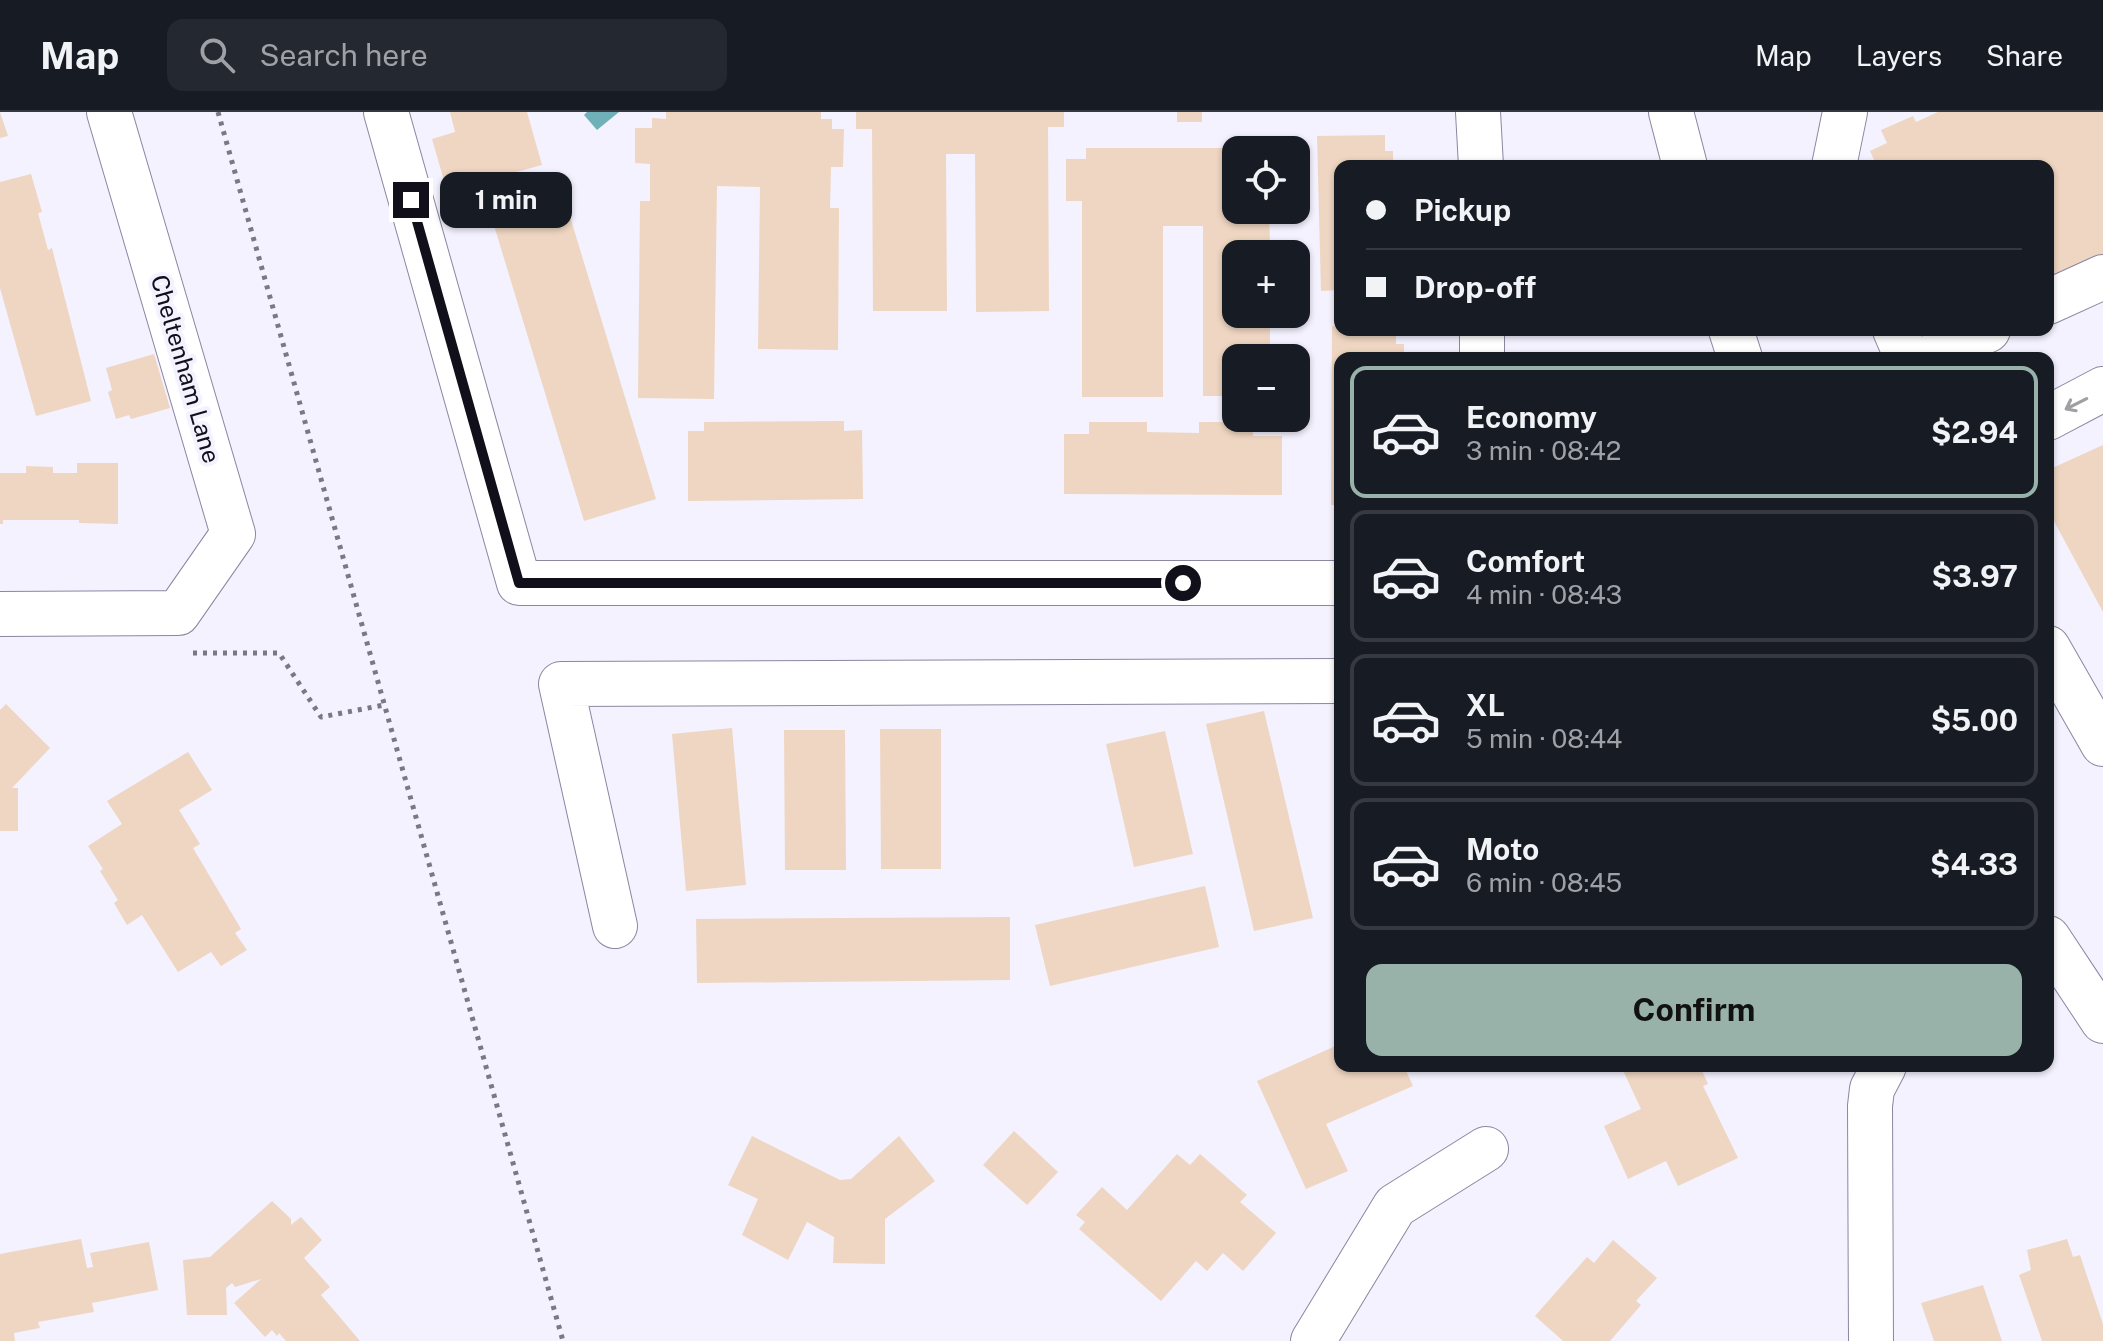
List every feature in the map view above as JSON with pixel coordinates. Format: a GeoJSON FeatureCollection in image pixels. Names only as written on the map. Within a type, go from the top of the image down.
{"type":"FeatureCollection","features":[{"type":"Feature","properties":{"kind":"street","name":"Cheltenham Lane"},"geometry":{"type":"LineString","coordinates":[[109,112],[233,534],[182,633]]}},
{"type":"Feature","properties":{"kind":"street"},"geometry":{"type":"LineString","coordinates":[[386,112],[519,583],[1334,583]]}},
{"type":"Feature","properties":{"kind":"street"},"geometry":{"type":"LineString","coordinates":[[1478,112],[1481,160]]}},
{"type":"Feature","properties":{"kind":"street"},"geometry":{"type":"LineString","coordinates":[[1671,112],[1683,160]]}},
{"type":"Feature","properties":{"kind":"street"},"geometry":{"type":"LineString","coordinates":[[1835,160],[1845,112]]}},
{"type":"Feature","properties":{"kind":"street"},"geometry":{"type":"LineString","coordinates":[[2054,299],[2103,277]]}},
{"type":"Feature","properties":{"kind":"street"},"geometry":{"type":"LineString","coordinates":[[1941,352],[1975,336]]}},
{"type":"Feature","properties":{"kind":"street"},"geometry":{"type":"LineString","coordinates":[[2054,415],[2103,389]]}},
{"type":"Feature","properties":{"kind":"street"},"geometry":{"type":"LineString","coordinates":[[0,614],[182,633]]}},
{"type":"Feature","properties":{"kind":"street"},"geometry":{"type":"LineString","coordinates":[[2054,665],[2103,744]]}},
{"type":"Feature","properties":{"kind":"street"},"geometry":{"type":"LineString","coordinates":[[615,926],[561,684],[1334,681]]}},
{"type":"Feature","properties":{"kind":"street"},"geometry":{"type":"LineString","coordinates":[[2054,947],[2103,1021]]}},
{"type":"Feature","properties":{"kind":"street"},"geometry":{"type":"LineString","coordinates":[[1871,1341],[1870,1106],[1872,1089],[1881,1072]]}},
{"type":"Feature","properties":{"kind":"street"},"geometry":{"type":"LineString","coordinates":[[1313,1341],[1395,1206],[1486,1149]]}},
{"type":"Feature","properties":{"kind":"path"},"geometry":{"type":"LineString","coordinates":[[218,112],[563,1341]]}},
{"type":"Feature","properties":{"kind":"path"},"geometry":{"type":"LineString","coordinates":[[182,633],[279,653],[321,717],[384,705]]}},
{"type":"Feature","properties":{"kind":"water"},"geometry":{"type":"Polygon","coordinates":[[[587,112],[619,112],[597,130],[584,115],[587,112]]]}},
{"type":"Feature","properties":{"kind":"building"},"geometry":{"type":"Polygon","coordinates":[[[0,112],[8,136],[0,138],[0,112]]]}},
{"type":"Feature","properties":{"kind":"building"},"geometry":{"type":"Polygon","coordinates":[[[450,112],[527,112],[542,165],[447,191],[432,139],[455,132],[450,112]]]}},
{"type":"Feature","properties":{"kind":"building"},"geometry":{"type":"Polygon","coordinates":[[[666,112],[821,112],[821,119],[832,119],[832,129],[844,129],[843,167],[831,167],[830,208],[839,208],[838,350],[758,349],[760,187],[717,186],[714,399],[638,398],[640,201],[650,201],[650,164],[635,163],[635,128],[652,128],[652,118],[666,119],[666,112]]]}},
{"type":"Feature","properties":{"kind":"building"},"geometry":{"type":"Polygon","coordinates":[[[856,112],[1064,112],[1064,127],[1048,127],[1049,311],[976,312],[975,154],[946,154],[947,311],[873,311],[872,129],[856,129],[856,112]]]}},
{"type":"Feature","properties":{"kind":"building"},"geometry":{"type":"Polygon","coordinates":[[[1177,112],[1202,112],[1202,122],[1177,122],[1177,112]]]}},
{"type":"Feature","properties":{"kind":"building"},"geometry":{"type":"Polygon","coordinates":[[[1938,112],[2103,112],[2103,255],[2054,284],[2054,160],[1874,160],[1870,151],[1887,143],[1881,130],[1913,116],[1916,122],[1938,112]]]}},
{"type":"Feature","properties":{"kind":"building"},"geometry":{"type":"Polygon","coordinates":[[[1385,135],[1385,151],[1393,151],[1393,160],[1334,160],[1334,290],[1321,291],[1317,136],[1385,135]]]}},
{"type":"Feature","properties":{"kind":"building"},"geometry":{"type":"Polygon","coordinates":[[[1086,148],[1222,148],[1222,224],[1269,224],[1270,240],[1222,240],[1222,328],[1270,328],[1270,344],[1222,344],[1222,396],[1203,396],[1203,226],[1163,226],[1163,397],[1082,397],[1082,201],[1066,201],[1066,159],[1086,159],[1086,148]]]}},
{"type":"Feature","properties":{"kind":"building"},"geometry":{"type":"Polygon","coordinates":[[[31,174],[42,212],[38,213],[48,250],[52,248],[91,401],[36,416],[0,288],[0,182],[31,174]]]}},
{"type":"Feature","properties":{"kind":"building"},"geometry":{"type":"Polygon","coordinates":[[[561,187],[656,499],[584,521],[489,209],[561,187]]]}},
{"type":"Feature","properties":{"kind":"building"},"geometry":{"type":"Polygon","coordinates":[[[1332,326],[1334,336],[1396,336],[1396,344],[1404,344],[1404,352],[1334,352],[1334,505],[1331,505],[1332,326]]]}},
{"type":"Feature","properties":{"kind":"building"},"geometry":{"type":"Polygon","coordinates":[[[154,354],[170,408],[131,419],[129,415],[116,419],[108,392],[112,390],[106,368],[154,354]]]}},
{"type":"Feature","properties":{"kind":"building"},"geometry":{"type":"Polygon","coordinates":[[[844,421],[844,431],[862,430],[863,499],[688,501],[688,431],[704,431],[704,422],[844,421]]]}},
{"type":"Feature","properties":{"kind":"building"},"geometry":{"type":"Polygon","coordinates":[[[1089,422],[1147,422],[1147,432],[1199,433],[1199,422],[1222,422],[1222,432],[1282,436],[1282,495],[1064,494],[1064,434],[1089,434],[1089,422]]]}},
{"type":"Feature","properties":{"kind":"building"},"geometry":{"type":"Polygon","coordinates":[[[2103,445],[2103,612],[2054,521],[2054,467],[2103,445]]]}},
{"type":"Feature","properties":{"kind":"building"},"geometry":{"type":"Polygon","coordinates":[[[77,463],[118,463],[118,524],[79,523],[79,520],[3,520],[0,524],[0,473],[26,473],[26,466],[53,467],[53,473],[77,473],[77,463]]]}},
{"type":"Feature","properties":{"kind":"building"},"geometry":{"type":"Polygon","coordinates":[[[6,704],[50,748],[12,788],[18,788],[18,831],[0,831],[0,710],[6,704]]]}},
{"type":"Feature","properties":{"kind":"building"},"geometry":{"type":"Polygon","coordinates":[[[1264,711],[1313,918],[1254,931],[1206,724],[1264,711]]]}},
{"type":"Feature","properties":{"kind":"building"},"geometry":{"type":"Polygon","coordinates":[[[732,728],[746,885],[686,891],[672,734],[732,728]]]}},
{"type":"Feature","properties":{"kind":"building"},"geometry":{"type":"Polygon","coordinates":[[[880,729],[941,729],[941,869],[881,869],[880,729]]]}},
{"type":"Feature","properties":{"kind":"building"},"geometry":{"type":"Polygon","coordinates":[[[784,730],[845,730],[846,870],[785,870],[784,730]]]}},
{"type":"Feature","properties":{"kind":"building"},"geometry":{"type":"Polygon","coordinates":[[[1165,731],[1193,854],[1134,867],[1106,744],[1165,731]]]}},
{"type":"Feature","properties":{"kind":"building"},"geometry":{"type":"Polygon","coordinates":[[[188,752],[212,790],[179,810],[200,844],[193,848],[241,929],[235,933],[247,950],[221,966],[211,952],[178,972],[142,915],[127,925],[114,903],[118,900],[100,871],[103,869],[88,846],[122,824],[107,801],[188,752]]]}},
{"type":"Feature","properties":{"kind":"building"},"geometry":{"type":"Polygon","coordinates":[[[1205,886],[1219,947],[1050,986],[1035,925],[1205,886]]]}},
{"type":"Feature","properties":{"kind":"building"},"geometry":{"type":"Polygon","coordinates":[[[1010,917],[1010,980],[697,983],[696,919],[1010,917]]]}},
{"type":"Feature","properties":{"kind":"building"},"geometry":{"type":"Polygon","coordinates":[[[1334,1047],[1334,1072],[1407,1072],[1413,1086],[1326,1124],[1348,1171],[1306,1189],[1257,1081],[1334,1047]]]}},
{"type":"Feature","properties":{"kind":"building"},"geometry":{"type":"Polygon","coordinates":[[[1624,1072],[1703,1072],[1708,1084],[1703,1086],[1738,1158],[1678,1186],[1666,1161],[1628,1179],[1604,1126],[1641,1109],[1624,1072]]]}},
{"type":"Feature","properties":{"kind":"building"},"geometry":{"type":"Polygon","coordinates":[[[1014,1131],[1058,1172],[1027,1205],[983,1165],[1014,1131]]]}},
{"type":"Feature","properties":{"kind":"building"},"geometry":{"type":"Polygon","coordinates":[[[752,1136],[840,1180],[851,1179],[899,1136],[935,1181],[885,1219],[885,1264],[833,1263],[834,1237],[807,1222],[788,1260],[742,1235],[758,1199],[728,1185],[752,1136]]]}},
{"type":"Feature","properties":{"kind":"building"},"geometry":{"type":"Polygon","coordinates":[[[1177,1154],[1190,1165],[1200,1154],[1247,1195],[1240,1202],[1276,1233],[1243,1271],[1223,1253],[1207,1271],[1196,1261],[1161,1301],[1079,1229],[1085,1222],[1076,1215],[1102,1187],[1127,1210],[1177,1154]]]}},
{"type":"Feature","properties":{"kind":"building"},"geometry":{"type":"Polygon","coordinates":[[[272,1201],[291,1219],[291,1225],[301,1217],[322,1240],[304,1258],[330,1287],[321,1295],[360,1341],[286,1341],[272,1330],[265,1337],[234,1303],[261,1279],[235,1287],[232,1283],[226,1288],[227,1315],[187,1315],[183,1260],[210,1257],[272,1201]]]}},
{"type":"Feature","properties":{"kind":"building"},"geometry":{"type":"Polygon","coordinates":[[[81,1239],[87,1268],[93,1267],[90,1253],[149,1242],[158,1290],[92,1303],[94,1312],[38,1322],[40,1328],[14,1333],[15,1341],[0,1341],[0,1254],[81,1239]]]}},
{"type":"Feature","properties":{"kind":"building"},"geometry":{"type":"Polygon","coordinates":[[[2067,1239],[2073,1257],[2080,1255],[2103,1324],[2103,1341],[2042,1341],[2019,1275],[2031,1270],[2027,1250],[2067,1239]]]}},
{"type":"Feature","properties":{"kind":"building"},"geometry":{"type":"Polygon","coordinates":[[[1613,1240],[1657,1278],[1636,1301],[1641,1305],[1610,1341],[1563,1341],[1535,1316],[1587,1257],[1594,1263],[1613,1240]]]}},
{"type":"Feature","properties":{"kind":"building"},"geometry":{"type":"Polygon","coordinates":[[[1983,1285],[2002,1341],[1934,1341],[1921,1303],[1983,1285]]]}},
{"type":"Feature","properties":{"kind":"route"},"geometry":{"type":"LineString","coordinates":[[411,200],[519,583],[1183,583]]}}]}
